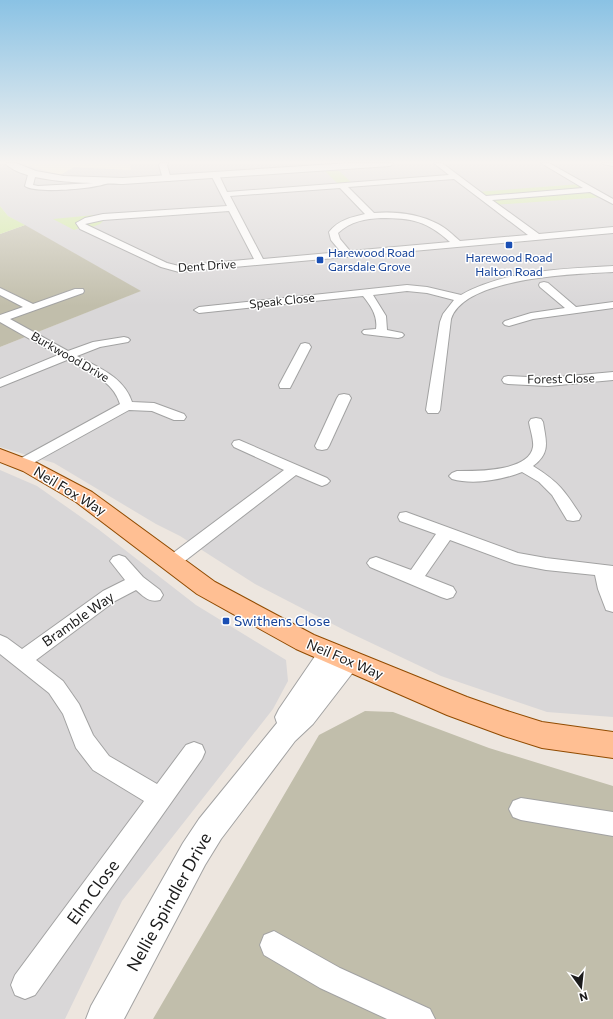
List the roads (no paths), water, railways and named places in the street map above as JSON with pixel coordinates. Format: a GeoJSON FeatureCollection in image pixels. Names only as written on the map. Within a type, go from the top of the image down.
{"type":"FeatureCollection","features":[{"type":"Feature","properties":{"kind":"main road","name":"Neil Fox Way"},"geometry":{"type":"LineString","coordinates":[[11,460],[84,497],[206,588],[305,642],[457,706],[504,723],[542,735],[613,745]]}},
{"type":"Feature","properties":{"kind":"street","name":"Dent Drive"},"geometry":{"type":"LineString","coordinates":[[196,211],[103,217],[80,223],[80,226],[173,269],[260,262]]}},
{"type":"Feature","properties":{"kind":"street"},"geometry":{"type":"LineString","coordinates":[[234,211],[260,262],[613,230]]}},
{"type":"Feature","properties":{"kind":"street"},"geometry":{"type":"LineString","coordinates":[[367,211],[372,216]]}},
{"type":"Feature","properties":{"kind":"street"},"geometry":{"type":"LineString","coordinates":[[501,211],[538,237]]}},
{"type":"Feature","properties":{"kind":"street"},"geometry":{"type":"LineString","coordinates":[[348,254],[336,240],[333,232],[348,220],[372,216],[404,217],[425,222],[440,229],[458,244]]}},
{"type":"Feature","properties":{"kind":"street"},"geometry":{"type":"LineString","coordinates":[[433,410],[447,315],[462,299],[492,285],[515,279],[613,269]]}},
{"type":"Feature","properties":{"kind":"street"},"geometry":{"type":"LineString","coordinates":[[544,285],[573,310]]}},
{"type":"Feature","properties":{"kind":"street","name":"Speak Close"},"geometry":{"type":"LineString","coordinates":[[198,310],[407,288],[462,299]]}},
{"type":"Feature","properties":{"kind":"street"},"geometry":{"type":"LineString","coordinates":[[0,291],[33,308]]}},
{"type":"Feature","properties":{"kind":"street"},"geometry":{"type":"LineString","coordinates":[[1,319],[79,291]]}},
{"type":"Feature","properties":{"kind":"street"},"geometry":{"type":"LineString","coordinates":[[366,292],[382,315],[383,324],[381,333]]}},
{"type":"Feature","properties":{"kind":"street"},"geometry":{"type":"LineString","coordinates":[[509,323],[531,316],[613,305]]}},
{"type":"Feature","properties":{"kind":"street","name":"Burkwood Drive"},"geometry":{"type":"LineString","coordinates":[[1,319],[113,381],[123,393],[127,406]]}},
{"type":"Feature","properties":{"kind":"street"},"geometry":{"type":"LineString","coordinates":[[0,384],[100,343],[124,342],[125,326]]}},
{"type":"Feature","properties":{"kind":"street"},"geometry":{"type":"LineString","coordinates":[[368,332],[398,335]]}},
{"type":"Feature","properties":{"kind":"street"},"geometry":{"type":"LineString","coordinates":[[286,385],[292,375],[298,358],[306,347]]}},
{"type":"Feature","properties":{"kind":"street","name":"Forest Close"},"geometry":{"type":"LineString","coordinates":[[514,378],[548,382],[613,376]]}},
{"type":"Feature","properties":{"kind":"street"},"geometry":{"type":"LineString","coordinates":[[322,446],[344,398]]}},
{"type":"Feature","properties":{"kind":"street"},"geometry":{"type":"LineString","coordinates":[[11,460],[127,406],[154,408],[179,417]]}},
{"type":"Feature","properties":{"kind":"street"},"geometry":{"type":"LineString","coordinates":[[457,476],[486,476],[507,472],[522,466],[533,459],[540,447],[536,422]]}},
{"type":"Feature","properties":{"kind":"street"},"geometry":{"type":"LineString","coordinates":[[239,444],[322,481]]}},
{"type":"Feature","properties":{"kind":"street"},"geometry":{"type":"LineString","coordinates":[[522,466],[544,479],[558,492],[573,516]]}},
{"type":"Feature","properties":{"kind":"street"},"geometry":{"type":"LineString","coordinates":[[171,563],[295,469]]}},
{"type":"Feature","properties":{"kind":"street"},"geometry":{"type":"LineString","coordinates":[[406,517],[515,558],[546,564],[608,571],[607,589],[613,604]]}},
{"type":"Feature","properties":{"kind":"street"},"geometry":{"type":"LineString","coordinates":[[414,579],[446,533]]}},
{"type":"Feature","properties":{"kind":"street"},"geometry":{"type":"LineString","coordinates":[[119,561],[137,582],[154,595]]}},
{"type":"Feature","properties":{"kind":"street"},"geometry":{"type":"LineString","coordinates":[[376,563],[447,592]]}},
{"type":"Feature","properties":{"kind":"street","name":"Bramble Way"},"geometry":{"type":"LineString","coordinates":[[22,660],[109,596],[137,582]]}},
{"type":"Feature","properties":{"kind":"street"},"geometry":{"type":"LineString","coordinates":[[0,643],[56,687],[72,710],[84,741],[101,763],[160,798]]}},
{"type":"Feature","properties":{"kind":"street","name":"Nellie Spindler Drive"},"geometry":{"type":"LineString","coordinates":[[104,1019],[194,854],[210,829],[285,733],[304,716],[340,657]]}},
{"type":"Feature","properties":{"kind":"street","name":"Elm Close"},"geometry":{"type":"LineString","coordinates":[[26,985],[194,752]]}},
{"type":"Feature","properties":{"kind":"street"},"geometry":{"type":"LineString","coordinates":[[521,808],[613,824]]}},
{"type":"Feature","properties":{"kind":"street"},"geometry":{"type":"LineString","coordinates":[[274,945],[330,978],[420,1019]]}},
{"type":"Feature","properties":{"kind":"place","name":"Harewood Road Halton Road"},"geometry":{"type":"Point","coordinates":[509,245]}},
{"type":"Feature","properties":{"kind":"place","name":"Harewood Road Garsdale Grove"},"geometry":{"type":"Point","coordinates":[320,260]}},
{"type":"Feature","properties":{"kind":"place","name":"Swithens Close"},"geometry":{"type":"Point","coordinates":[226,621]}}]}
